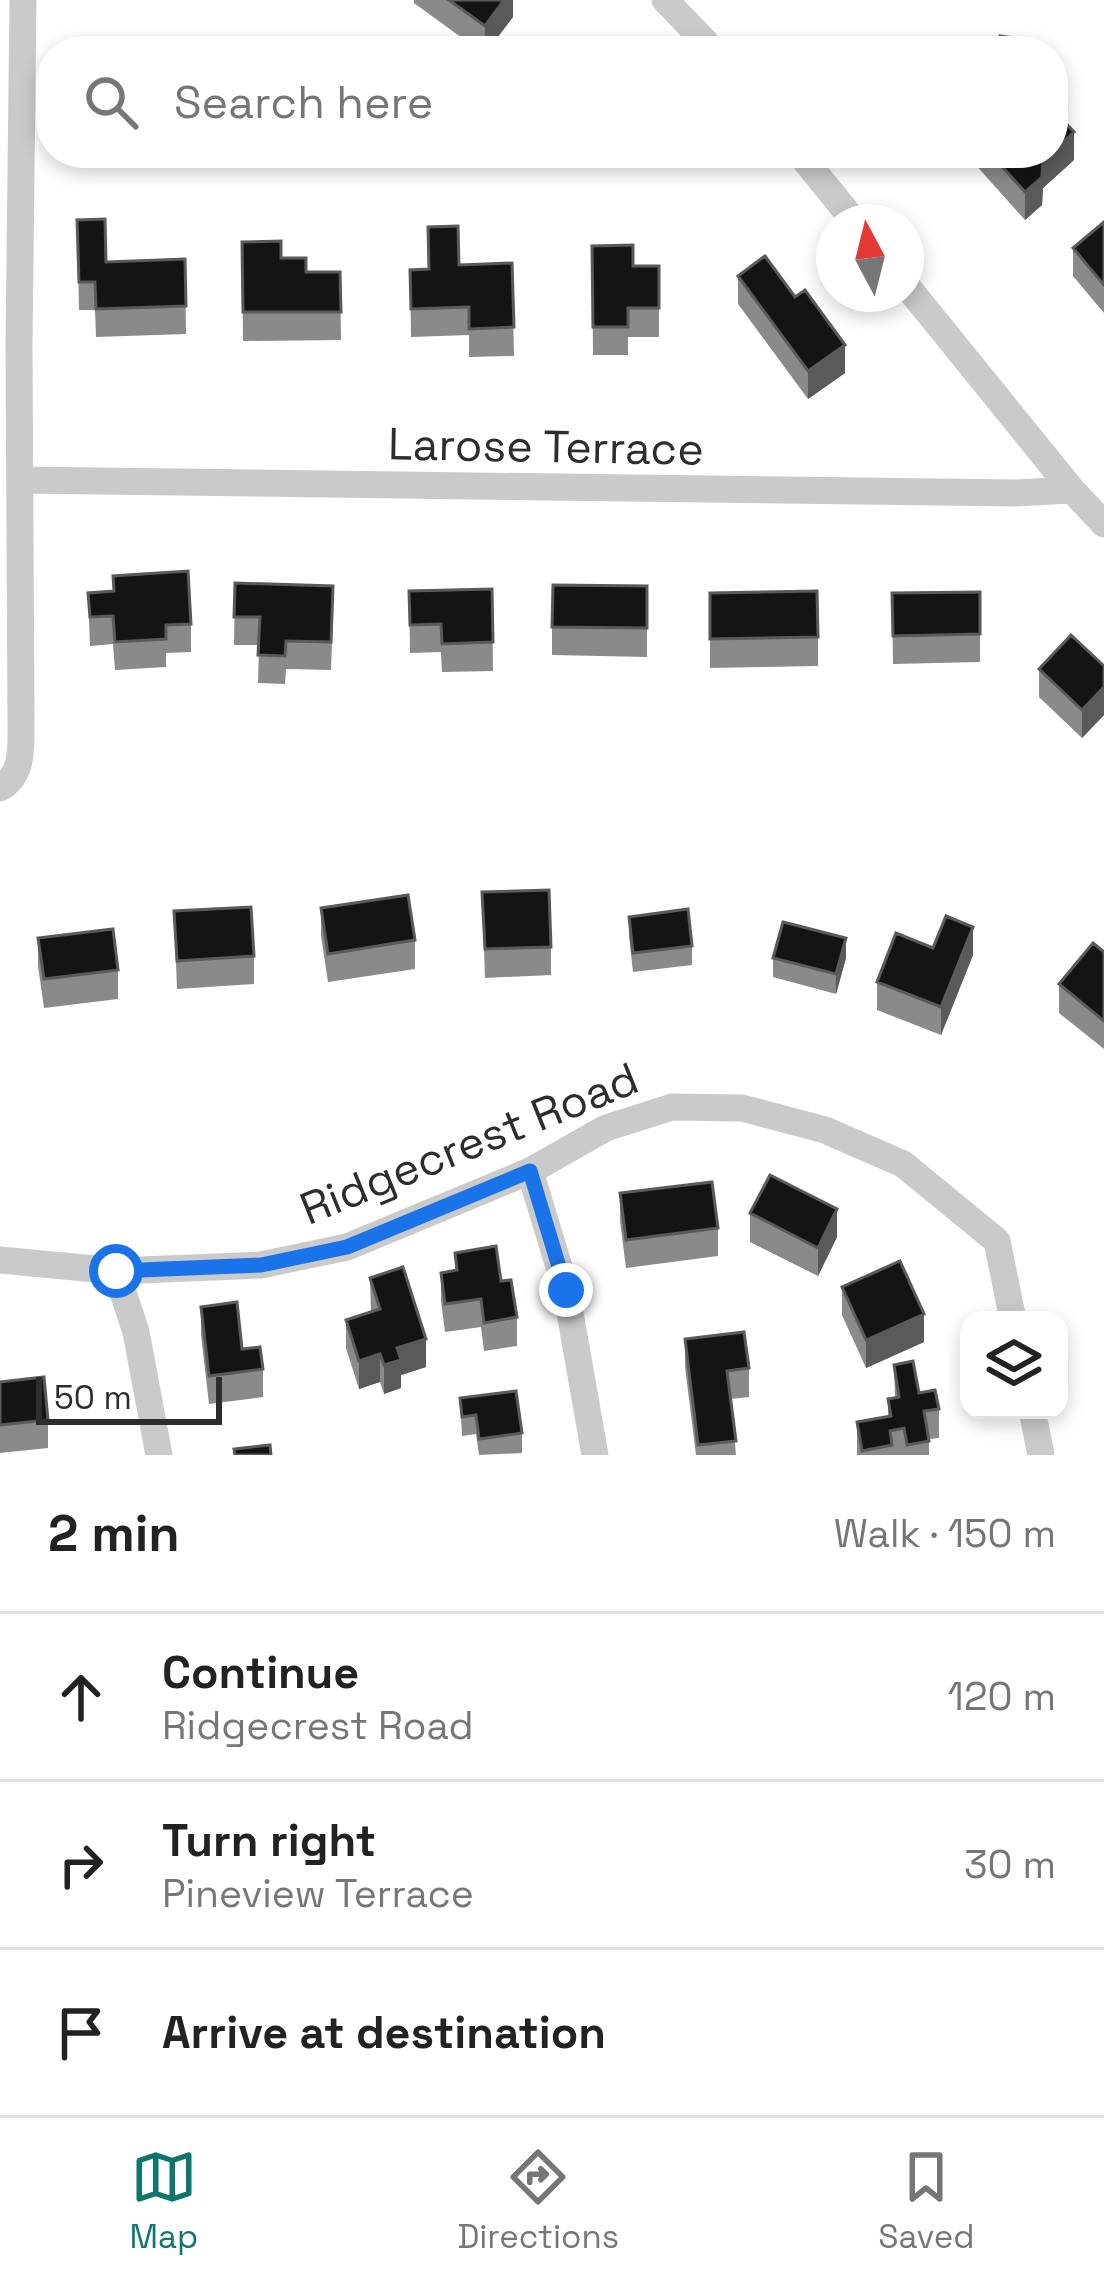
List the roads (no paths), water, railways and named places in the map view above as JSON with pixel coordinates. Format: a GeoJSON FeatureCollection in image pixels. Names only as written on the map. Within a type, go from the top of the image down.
{"type":"FeatureCollection","features":[{"type":"Feature","properties":{"kind":"street"},"geometry":{"type":"LineString","coordinates":[[0,788],[11,782],[20,759],[23,0]]}},
{"type":"Feature","properties":{"kind":"street"},"geometry":{"type":"LineString","coordinates":[[665,0],[700,36]]}},
{"type":"Feature","properties":{"kind":"street"},"geometry":{"type":"LineString","coordinates":[[811,168],[840,204]]}},
{"type":"Feature","properties":{"kind":"street"},"geometry":{"type":"LineString","coordinates":[[924,307],[1104,524]]}},
{"type":"Feature","properties":{"kind":"street","name":"Larose Terrace"},"geometry":{"type":"LineString","coordinates":[[20,481],[1072,490]]}},
{"type":"Feature","properties":{"kind":"street","name":"Ridgecrest Road"},"geometry":{"type":"LineString","coordinates":[[0,1260],[116,1271],[261,1265],[347,1247],[530,1171],[606,1128],[672,1107],[742,1108],[825,1130],[902,1164],[997,1240],[1011,1311]]}},
{"type":"Feature","properties":{"kind":"street"},"geometry":{"type":"LineString","coordinates":[[530,1171],[566,1290],[595,1455]]}},
{"type":"Feature","properties":{"kind":"street"},"geometry":{"type":"LineString","coordinates":[[116,1271],[136,1332],[159,1455]]}},
{"type":"Feature","properties":{"kind":"street"},"geometry":{"type":"LineString","coordinates":[[1034,1419],[1041,1455]]}}]}
